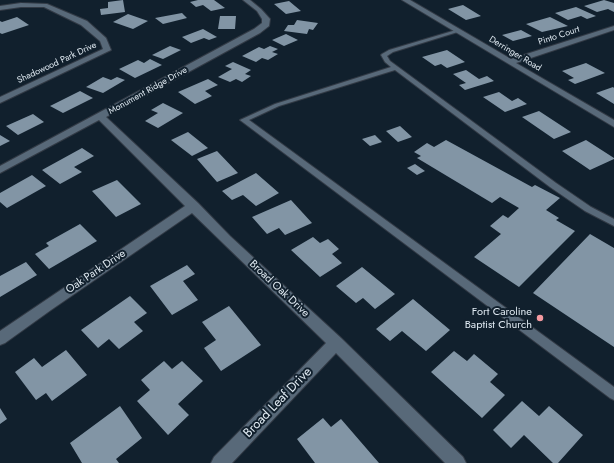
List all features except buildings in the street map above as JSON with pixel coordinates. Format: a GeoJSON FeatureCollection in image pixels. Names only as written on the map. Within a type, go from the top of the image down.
{"type":"FeatureCollection","features":[{"type":"Feature","properties":{"kind":"street","name":"Monument Ridge Drive"},"geometry":{"type":"LineString","coordinates":[[0,170],[101,117],[257,31],[266,24],[266,19],[259,10],[246,0]]}},
{"type":"Feature","properties":{"kind":"street","name":"Derringer Road"},"geometry":{"type":"LineString","coordinates":[[405,0],[614,124]]}},
{"type":"Feature","properties":{"kind":"street"},"geometry":{"type":"LineString","coordinates":[[0,8],[48,3]]}},
{"type":"Feature","properties":{"kind":"street","name":"Shadowood Park Drive"},"geometry":{"type":"LineString","coordinates":[[0,100],[107,50],[103,40],[84,22],[48,3]]}},
{"type":"Feature","properties":{"kind":"street","name":"Pinto Court"},"geometry":{"type":"LineString","coordinates":[[510,62],[614,28]]}},
{"type":"Feature","properties":{"kind":"street","name":"Broad Oak Drive"},"geometry":{"type":"LineString","coordinates":[[101,117],[194,206],[232,245],[336,343],[457,463]]}},
{"type":"Feature","properties":{"kind":"street","name":"Oak Park Drive"},"geometry":{"type":"LineString","coordinates":[[0,339],[46,306],[194,206]]}},
{"type":"Feature","properties":{"kind":"street","name":"Broad Leaf Drive"},"geometry":{"type":"LineString","coordinates":[[220,463],[336,343]]}},
{"type":"Feature","properties":{"kind":"lane"},"geometry":{"type":"LineString","coordinates":[[458,32],[391,50],[384,55],[388,62],[553,185],[588,209],[614,223]]}},
{"type":"Feature","properties":{"kind":"lane"},"geometry":{"type":"LineString","coordinates":[[396,68],[277,104],[244,120],[614,394]]}},
{"type":"Feature","properties":{"kind":"place","name":"Fort Caroline Baptist Church"},"geometry":{"type":"Point","coordinates":[540,318]}}]}
